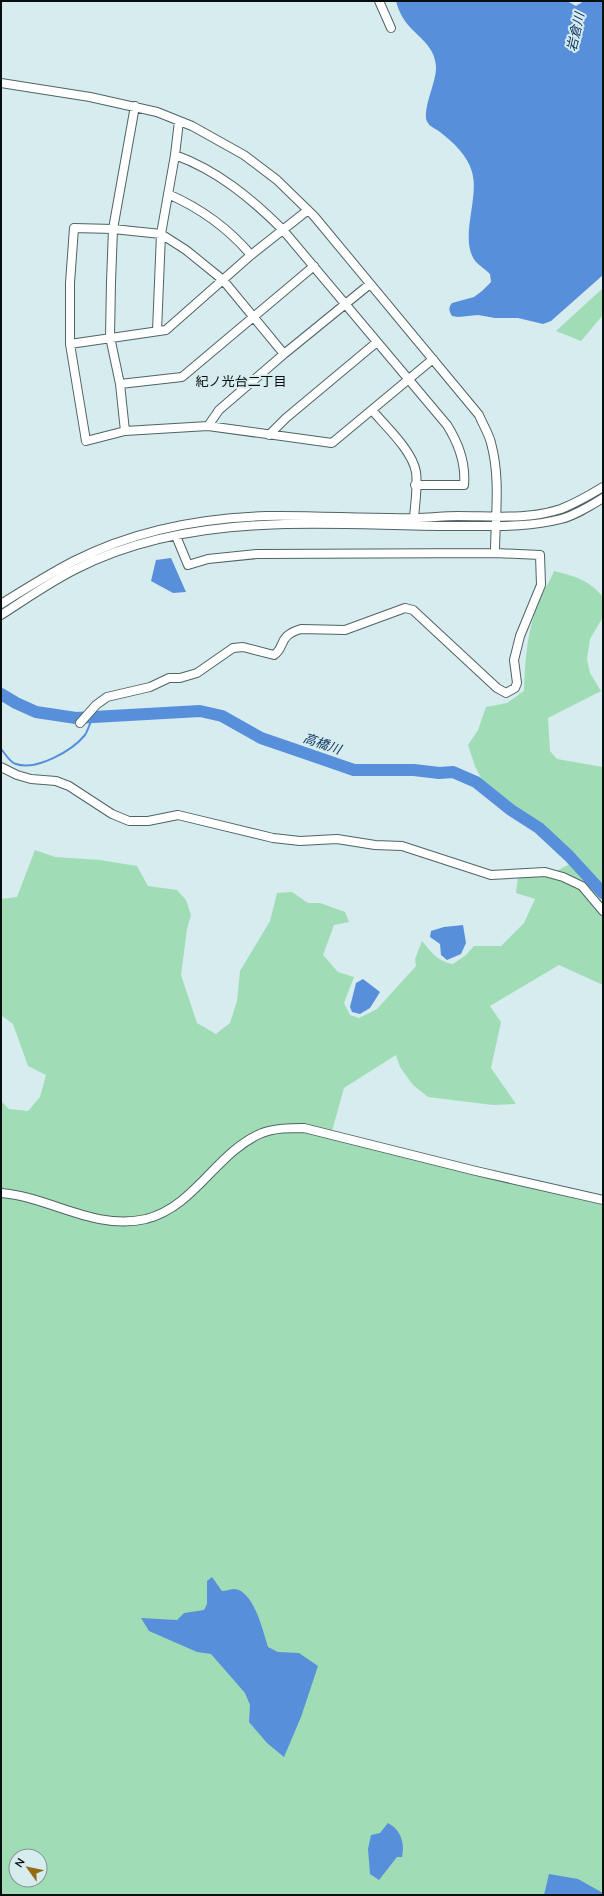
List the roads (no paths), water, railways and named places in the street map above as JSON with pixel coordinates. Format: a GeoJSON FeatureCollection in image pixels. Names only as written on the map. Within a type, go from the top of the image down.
{"type":"FeatureCollection","features":[{"type":"Feature","properties":{"kind":"street"},"geometry":{"type":"LineString","coordinates":[[379,1],[390,28]]}},
{"type":"Feature","properties":{"kind":"street"},"geometry":{"type":"LineString","coordinates":[[1,83],[90,97],[135,106],[180,121],[255,163],[277,180],[308,210],[473,407],[489,435],[495,468],[495,553]]}},
{"type":"Feature","properties":{"kind":"street"},"geometry":{"type":"LineString","coordinates":[[125,431],[120,384],[110,337],[113,229],[135,106]]}},
{"type":"Feature","properties":{"kind":"street"},"geometry":{"type":"LineString","coordinates":[[157,330],[161,234],[180,121]]}},
{"type":"Feature","properties":{"kind":"street"},"geometry":{"type":"LineString","coordinates":[[175,155],[195,163],[226,182],[262,210],[283,230],[347,305],[453,435],[464,464],[464,485],[415,485]]}},
{"type":"Feature","properties":{"kind":"street"},"geometry":{"type":"LineString","coordinates":[[168,194],[192,206],[216,222],[241,243],[251,255]]}},
{"type":"Feature","properties":{"kind":"street"},"geometry":{"type":"LineString","coordinates":[[70,344],[157,330],[166,330],[251,255],[308,210]]}},
{"type":"Feature","properties":{"kind":"street"},"geometry":{"type":"LineString","coordinates":[[284,354],[223,280],[186,250],[161,234],[113,229],[74,228],[70,283],[70,344],[86,441],[125,431],[208,426],[332,443],[433,359]]}},
{"type":"Feature","properties":{"kind":"street"},"geometry":{"type":"LineString","coordinates":[[120,384],[182,377],[314,266]]}},
{"type":"Feature","properties":{"kind":"street"},"geometry":{"type":"LineString","coordinates":[[208,426],[219,410],[284,354],[347,305],[370,284]]}},
{"type":"Feature","properties":{"kind":"street"},"geometry":{"type":"LineString","coordinates":[[269,435],[286,418],[377,342]]}},
{"type":"Feature","properties":{"kind":"street"},"geometry":{"type":"LineString","coordinates":[[372,410],[409,455],[416,473],[414,518]]}},
{"type":"Feature","properties":{"kind":"street"},"geometry":{"type":"LineString","coordinates":[[1,604],[40,579],[75,560],[132,538],[174,527],[227,519],[265,516],[414,518],[511,517],[560,509],[603,487]]}},
{"type":"Feature","properties":{"kind":"street"},"geometry":{"type":"LineString","coordinates":[[1,615],[76,569],[109,554],[136,545],[176,536],[220,528],[263,525],[495,526],[527,524],[562,518],[603,498]]}},
{"type":"Feature","properties":{"kind":"street"},"geometry":{"type":"LineString","coordinates":[[80,723],[96,705],[107,698],[150,687],[169,678],[180,678],[197,672],[233,648],[243,647],[274,655],[277,653],[287,635],[294,631],[301,629],[345,630],[405,608],[413,610],[497,688],[506,694],[515,688],[517,683],[514,660],[520,636],[541,585],[540,555],[495,553],[257,554],[208,559],[188,564],[176,536]]}},
{"type":"Feature","properties":{"kind":"street"},"geometry":{"type":"LineString","coordinates":[[1,767],[24,777],[56,781],[96,802],[112,814],[129,821],[148,821],[178,815],[273,838],[300,841],[337,839],[375,845],[402,846],[491,875],[545,872],[563,877],[582,886],[603,911]]}},
{"type":"Feature","properties":{"kind":"street"},"geometry":{"type":"LineString","coordinates":[[1,1193],[30,1199],[94,1219],[117,1222],[144,1219],[159,1215],[175,1207],[190,1195],[233,1152],[250,1140],[272,1130],[304,1128],[476,1172],[603,1200]]}},
{"type":"Feature","properties":{"kind":"water","name":"岩倉川"},"geometry":{"type":"Polygon","coordinates":[[[396,1],[567,1],[576,6],[584,1],[603,1],[603,275],[551,321],[543,324],[518,318],[495,318],[478,315],[458,317],[452,316],[450,313],[449,308],[452,303],[474,297],[482,291],[491,282],[490,274],[476,262],[471,253],[469,231],[474,183],[470,166],[464,155],[455,145],[439,131],[430,126],[426,118],[427,105],[436,73],[435,59],[428,45],[407,24],[396,1]]]}},
{"type":"Feature","properties":{"kind":"water"},"geometry":{"type":"Polygon","coordinates":[[[171,558],[186,592],[173,593],[151,581],[156,560],[171,558]]]}},
{"type":"Feature","properties":{"kind":"water"},"geometry":{"type":"Polygon","coordinates":[[[463,925],[466,943],[461,954],[447,960],[441,955],[440,944],[430,937],[431,931],[444,927],[463,925]]]}},
{"type":"Feature","properties":{"kind":"water"},"geometry":{"type":"Polygon","coordinates":[[[363,979],[380,992],[370,1008],[360,1014],[352,1012],[350,1007],[356,983],[363,979]]]}},
{"type":"Feature","properties":{"kind":"water"},"geometry":{"type":"Polygon","coordinates":[[[212,1577],[222,1591],[234,1589],[241,1591],[247,1596],[257,1613],[268,1647],[278,1652],[299,1653],[318,1666],[301,1717],[284,1757],[267,1743],[249,1722],[250,1705],[245,1693],[211,1654],[197,1652],[149,1631],[141,1618],[177,1620],[184,1613],[204,1610],[207,1604],[207,1581],[212,1577]]]}},
{"type":"Feature","properties":{"kind":"water"},"geometry":{"type":"Polygon","coordinates":[[[388,1823],[399,1833],[403,1852],[402,1857],[397,1857],[379,1880],[370,1874],[368,1849],[371,1835],[380,1833],[388,1823]]]}},
{"type":"Feature","properties":{"kind":"water"},"geometry":{"type":"Polygon","coordinates":[[[549,1874],[578,1879],[603,1893],[603,1895],[544,1895],[549,1874]]]}},
{"type":"Feature","properties":{"kind":"waterway","name":"高橋川"},"geometry":{"type":"LineString","coordinates":[[1,694],[36,712],[76,718],[200,711],[222,716],[261,738],[354,770],[414,770],[439,773],[453,772],[476,782],[511,810],[539,828],[569,856],[603,893]]}},
{"type":"Feature","properties":{"kind":"waterway"},"geometry":{"type":"LineString","coordinates":[[1,749],[10,760],[16,764],[33,765],[43,762],[63,753],[79,741],[85,735],[92,718]]}},
{"type":"Feature","properties":{"kind":"district","name":"紀ノ光台二丁目"},"geometry":{"type":"Point","coordinates":[241,382]}}]}
